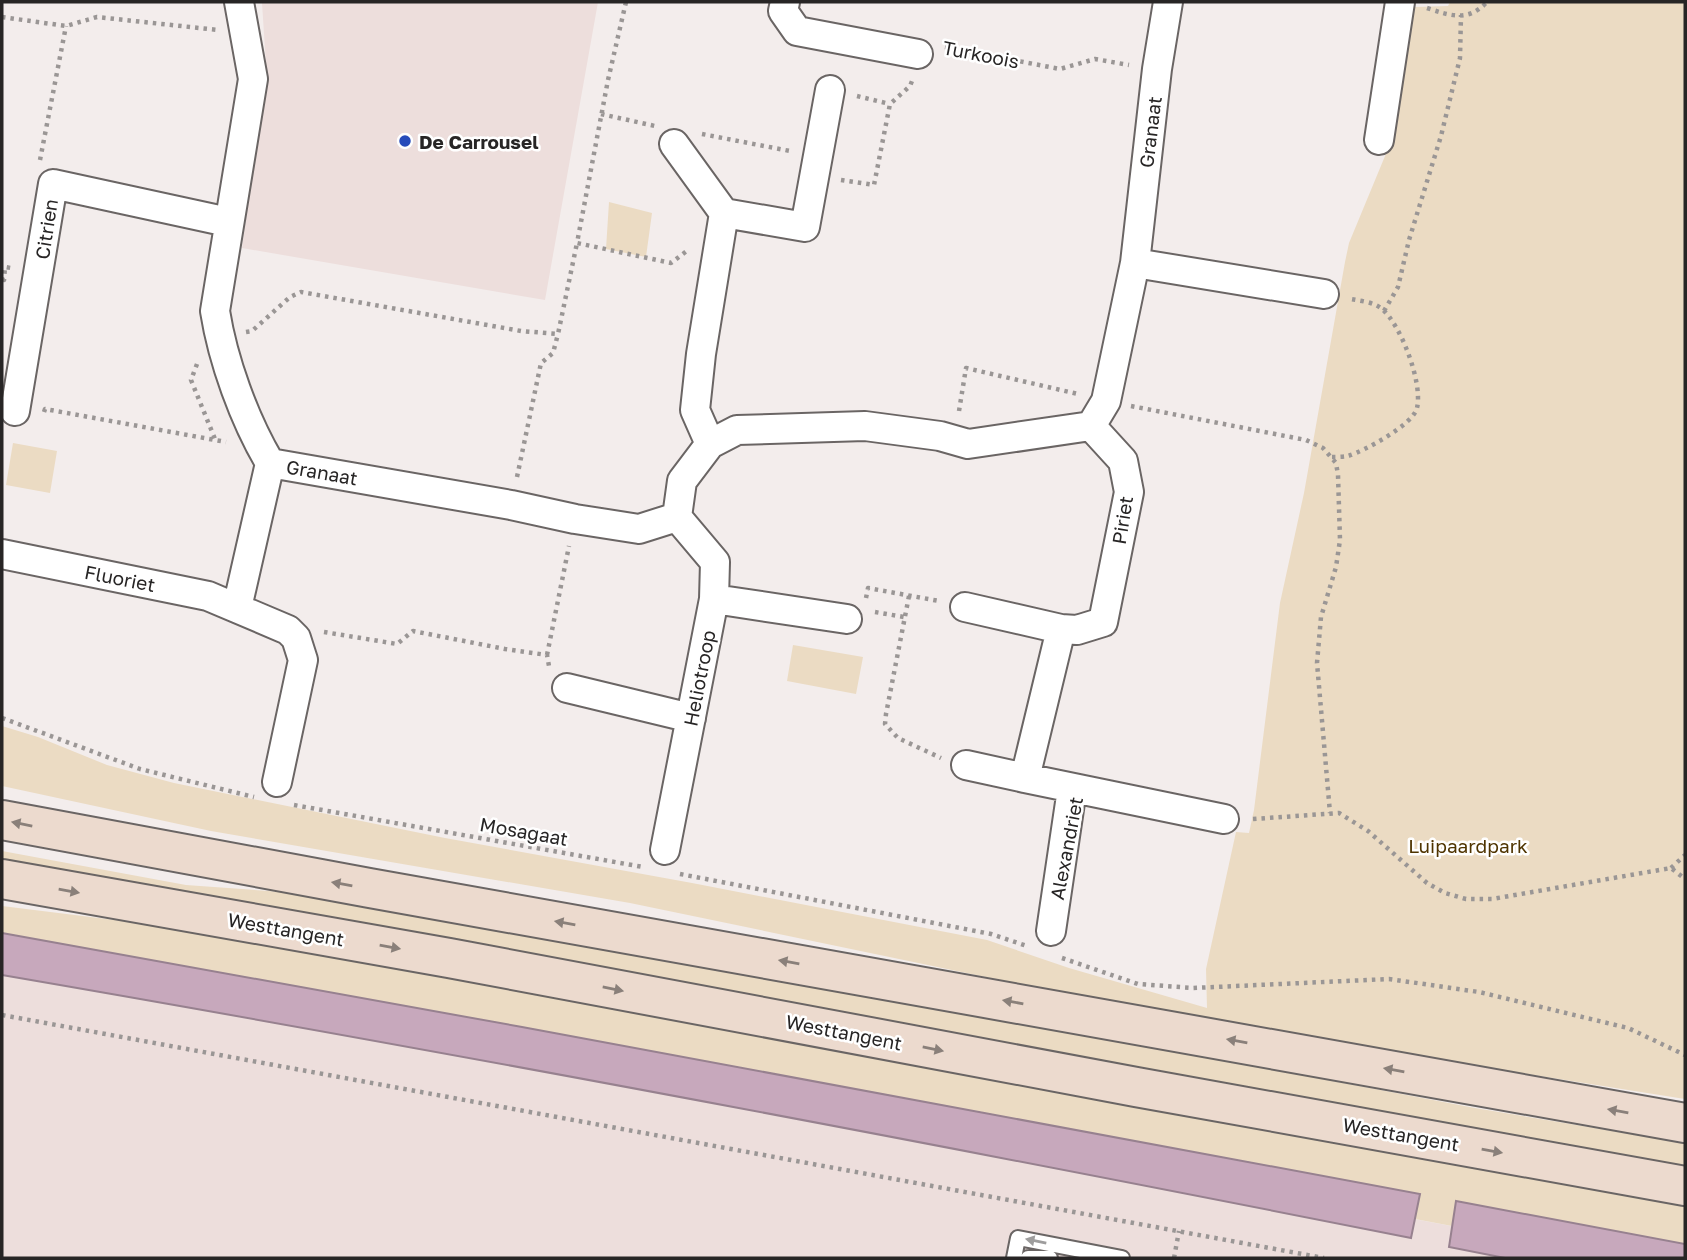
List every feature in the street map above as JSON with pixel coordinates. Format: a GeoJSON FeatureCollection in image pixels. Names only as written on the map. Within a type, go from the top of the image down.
{"type":"FeatureCollection","features":[{"type":"Feature","properties":{"kind":"main road"},"geometry":{"type":"LineString","coordinates":[[2,820],[270,871],[1290,1051],[1685,1124]]}},
{"type":"Feature","properties":{"kind":"main road","name":"Westtangent"},"geometry":{"type":"LineString","coordinates":[[2,879],[463,960],[1136,1087],[1685,1186]]}},
{"type":"Feature","properties":{"kind":"street","name":"Granaat"},"geometry":{"type":"LineString","coordinates":[[1091,426],[1106,401],[1135,263],[1157,69],[1168,2]]}},
{"type":"Feature","properties":{"kind":"street"},"geometry":{"type":"LineString","coordinates":[[1379,140],[1409,4]]}},
{"type":"Feature","properties":{"kind":"street","name":"Turkoois"},"geometry":{"type":"LineString","coordinates":[[784,6],[797,32],[918,54]]}},
{"type":"Feature","properties":{"kind":"street"},"geometry":{"type":"LineString","coordinates":[[237,608],[263,452],[219,337],[215,311],[253,79],[241,14]]}},
{"type":"Feature","properties":{"kind":"street"},"geometry":{"type":"LineString","coordinates":[[668,136],[724,213],[805,227],[830,90]]}},
{"type":"Feature","properties":{"kind":"street","name":"Citrien"},"geometry":{"type":"LineString","coordinates":[[15,411],[53,184],[228,222]]}},
{"type":"Feature","properties":{"kind":"street"},"geometry":{"type":"LineString","coordinates":[[710,444],[695,410],[701,354],[724,213]]}},
{"type":"Feature","properties":{"kind":"street"},"geometry":{"type":"LineString","coordinates":[[1135,263],[1324,294]]}},
{"type":"Feature","properties":{"kind":"street"},"geometry":{"type":"LineString","coordinates":[[677,517],[682,481],[710,444],[737,430],[865,426],[940,436],[961,443],[1091,426]]}},
{"type":"Feature","properties":{"kind":"street","name":"Piriet"},"geometry":{"type":"LineString","coordinates":[[965,607],[1061,629],[1077,630],[1103,622],[1129,492],[1123,461],[1091,426]]}},
{"type":"Feature","properties":{"kind":"street","name":"Granaat"},"geometry":{"type":"LineString","coordinates":[[263,452],[575,519],[639,529],[677,517]]}},
{"type":"Feature","properties":{"kind":"street","name":"Heliotroop"},"geometry":{"type":"LineString","coordinates":[[664,864],[714,598],[715,562],[677,517]]}},
{"type":"Feature","properties":{"kind":"street","name":"Fluoriet"},"geometry":{"type":"LineString","coordinates":[[2,555],[208,596],[275,623],[296,638]]}},
{"type":"Feature","properties":{"kind":"street"},"geometry":{"type":"LineString","coordinates":[[714,598],[847,619]]}},
{"type":"Feature","properties":{"kind":"street"},"geometry":{"type":"LineString","coordinates":[[1025,778],[1061,629]]}},
{"type":"Feature","properties":{"kind":"street"},"geometry":{"type":"LineString","coordinates":[[273,795],[303,660],[296,638]]}},
{"type":"Feature","properties":{"kind":"street"},"geometry":{"type":"LineString","coordinates":[[567,688],[691,718]]}},
{"type":"Feature","properties":{"kind":"street"},"geometry":{"type":"LineString","coordinates":[[966,765],[1072,789]]}},
{"type":"Feature","properties":{"kind":"street","name":"Alexandriet"},"geometry":{"type":"LineString","coordinates":[[1048,945],[1072,789],[1224,819]]}},
{"type":"Feature","properties":{"kind":"lane"},"geometry":{"type":"LineString","coordinates":[[1014,1258],[1018,1238],[1122,1258]]}},
{"type":"Feature","properties":{"kind":"path"},"geometry":{"type":"LineString","coordinates":[[512,505],[541,362],[553,353],[558,334],[626,2]]}},
{"type":"Feature","properties":{"kind":"path"},"geometry":{"type":"LineString","coordinates":[[1409,4],[1452,17],[1477,13],[1487,2]]}},
{"type":"Feature","properties":{"kind":"path"},"geometry":{"type":"LineString","coordinates":[[2,17],[66,26],[97,17],[211,31],[241,14]]}},
{"type":"Feature","properties":{"kind":"path"},"geometry":{"type":"LineString","coordinates":[[1384,312],[1398,287],[1409,240],[1441,136],[1460,58],[1461,15]]}},
{"type":"Feature","properties":{"kind":"path"},"geometry":{"type":"LineString","coordinates":[[53,184],[39,167],[66,26]]}},
{"type":"Feature","properties":{"kind":"path","name":"Turkoois"},"geometry":{"type":"LineString","coordinates":[[918,54],[921,42],[1060,69],[1094,59],[1157,69]]}},
{"type":"Feature","properties":{"kind":"path"},"geometry":{"type":"LineString","coordinates":[[701,134],[874,185],[890,104]]}},
{"type":"Feature","properties":{"kind":"path"},"geometry":{"type":"LineString","coordinates":[[601,114],[668,136]]}},
{"type":"Feature","properties":{"kind":"path"},"geometry":{"type":"LineString","coordinates":[[578,243],[671,263],[696,244],[719,247]]}},
{"type":"Feature","properties":{"kind":"path"},"geometry":{"type":"LineString","coordinates":[[219,337],[252,331],[290,296],[301,292],[521,331],[558,334]]}},
{"type":"Feature","properties":{"kind":"path"},"geometry":{"type":"LineString","coordinates":[[1324,294],[1379,306],[1398,331],[1418,389],[1417,409],[1410,421],[1349,456],[1331,457]]}},
{"type":"Feature","properties":{"kind":"path"},"geometry":{"type":"LineString","coordinates":[[961,443],[966,368],[1181,418],[1306,440],[1323,448],[1336,463],[1340,540],[1336,567],[1321,617],[1317,663],[1330,813]]}},
{"type":"Feature","properties":{"kind":"path"},"geometry":{"type":"LineString","coordinates":[[15,411],[40,417],[46,409],[215,439],[263,452]]}},
{"type":"Feature","properties":{"kind":"path"},"geometry":{"type":"LineString","coordinates":[[567,688],[562,683],[551,680],[547,654],[575,519]]}},
{"type":"Feature","properties":{"kind":"path"},"geometry":{"type":"LineString","coordinates":[[904,617],[863,610],[868,588],[965,607]]}},
{"type":"Feature","properties":{"kind":"path"},"geometry":{"type":"LineString","coordinates":[[909,596],[886,724],[898,738],[919,749],[966,765]]}},
{"type":"Feature","properties":{"kind":"path"},"geometry":{"type":"LineString","coordinates":[[296,638],[312,629],[397,644],[413,631],[505,649],[547,654]]}},
{"type":"Feature","properties":{"kind":"path","name":"Mosagaat"},"geometry":{"type":"LineString","coordinates":[[2,718],[140,769],[664,864],[1048,945],[1138,984],[1193,988],[1389,979],[1479,992],[1628,1028],[1685,1055]]}},
{"type":"Feature","properties":{"kind":"path"},"geometry":{"type":"LineString","coordinates":[[1224,819],[1339,813],[1368,831],[1427,883],[1445,893],[1466,899],[1492,899],[1671,868],[1685,855]]}},
{"type":"Feature","properties":{"kind":"path"},"geometry":{"type":"LineString","coordinates":[[1671,868],[1685,879]]}},
{"type":"Feature","properties":{"kind":"path"},"geometry":{"type":"LineString","coordinates":[[2,1015],[1324,1258]]}},
{"type":"Feature","properties":{"kind":"path"},"geometry":{"type":"LineString","coordinates":[[1174,1258],[1179,1231]]}},
{"type":"Feature","properties":{"kind":"shaded area"},"geometry":{"type":"Polygon","coordinates":[[[598,2],[545,300],[242,248],[266,64],[262,3],[598,2]]]}},
{"type":"Feature","properties":{"kind":"shaded area"},"geometry":{"type":"Polygon","coordinates":[[[2,933],[1420,1194],[1411,1238],[707,1102],[2,975],[2,933]]]}},
{"type":"Feature","properties":{"kind":"shaded area"},"geometry":{"type":"Polygon","coordinates":[[[2,953],[1621,1258],[2,1258],[2,953]]]}},
{"type":"Feature","properties":{"kind":"shaded area"},"geometry":{"type":"Polygon","coordinates":[[[1456,1201],[1685,1244],[1685,1258],[1505,1258],[1449,1247],[1456,1201]]]}},
{"type":"Feature","properties":{"kind":"green space","name":"Luipaardpark"},"geometry":{"type":"Polygon","coordinates":[[[1450,2],[1685,2],[1685,1099],[1207,1023],[630,903],[211,831],[2,786],[2,726],[38,737],[107,765],[174,783],[445,838],[987,940],[1069,968],[1207,1008],[1206,969],[1236,832],[1249,833],[1254,810],[1280,603],[1304,493],[1349,243],[1390,144],[1415,7],[1448,6],[1450,2]]]}},
{"type":"Feature","properties":{"kind":"green space"},"geometry":{"type":"Polygon","coordinates":[[[609,202],[652,213],[646,257],[606,249],[609,202]]]}},
{"type":"Feature","properties":{"kind":"green space"},"geometry":{"type":"Polygon","coordinates":[[[13,443],[57,451],[50,493],[6,485],[13,443]]]}},
{"type":"Feature","properties":{"kind":"green space"},"geometry":{"type":"Polygon","coordinates":[[[793,645],[863,657],[856,694],[787,681],[793,645]]]}},
{"type":"Feature","properties":{"kind":"green space"},"geometry":{"type":"Polygon","coordinates":[[[2,851],[186,885],[310,894],[1096,1036],[1475,1108],[1685,1143],[1685,1169],[2,862],[2,851]]]}},
{"type":"Feature","properties":{"kind":"green space"},"geometry":{"type":"Polygon","coordinates":[[[2,906],[155,925],[456,980],[664,1013],[1194,1116],[1685,1206],[1685,1244],[1456,1201],[1452,1226],[1415,1219],[1419,1194],[2,933],[2,906]]]}},
{"type":"Feature","properties":{"kind":"place","name":"De Carrousel"},"geometry":{"type":"Point","coordinates":[405,141]}}]}
